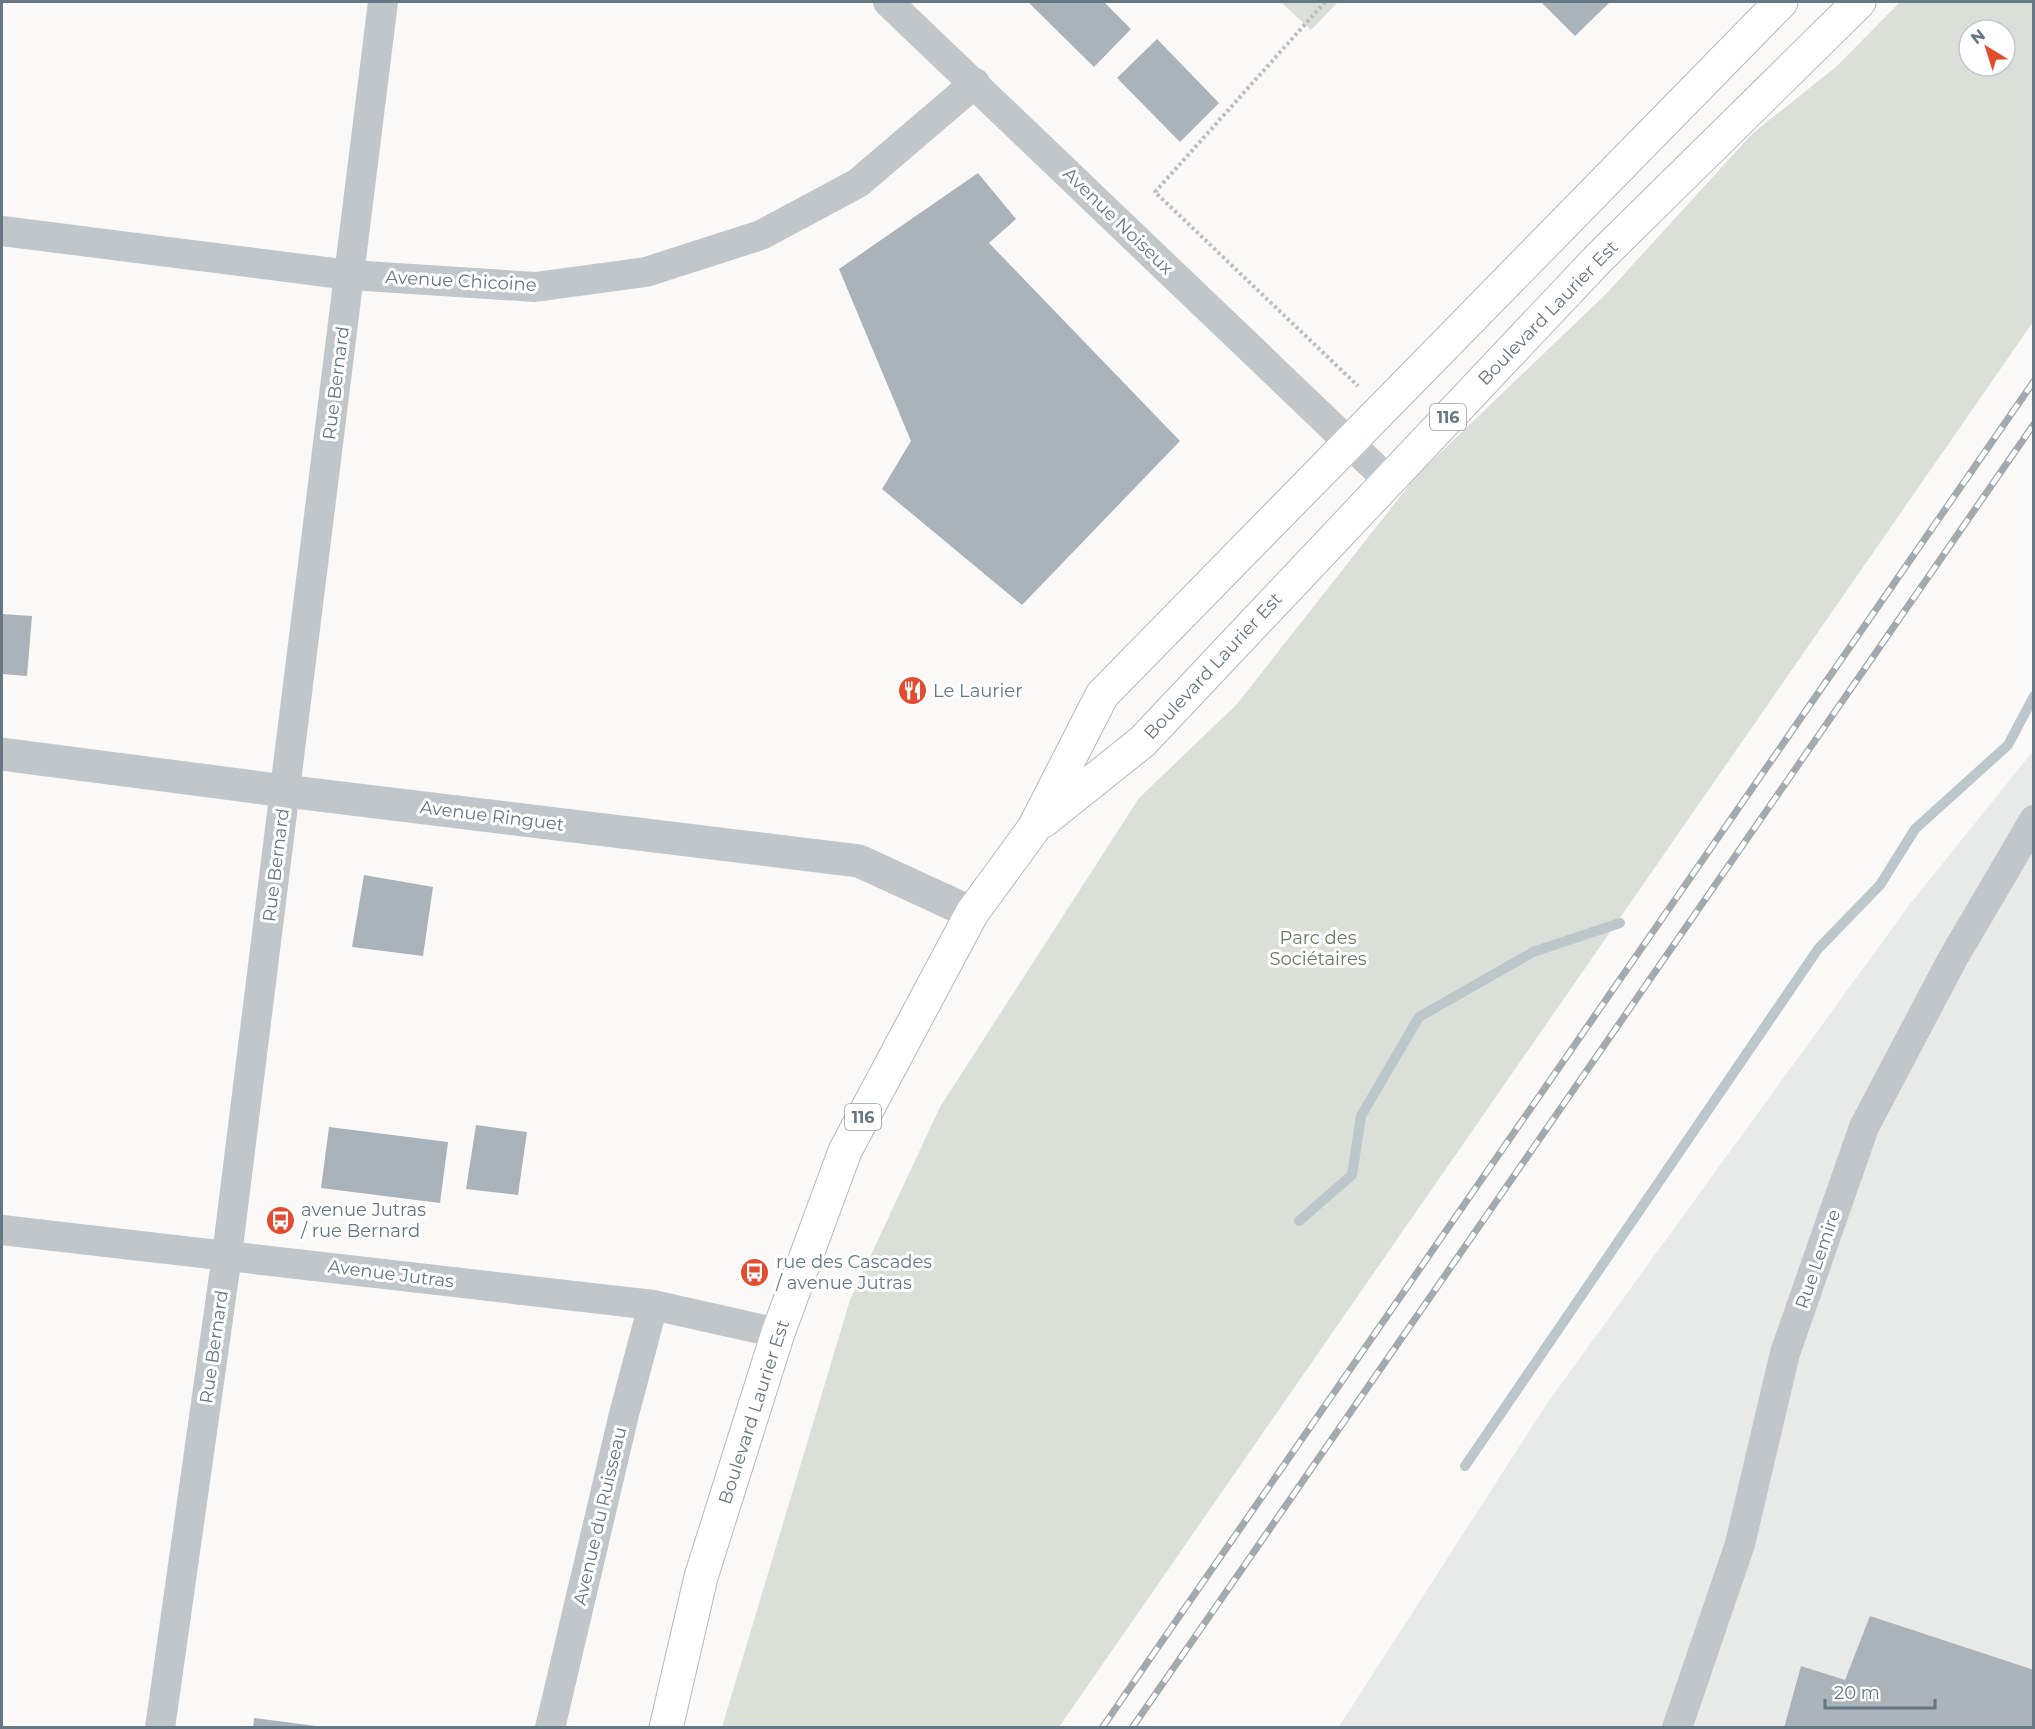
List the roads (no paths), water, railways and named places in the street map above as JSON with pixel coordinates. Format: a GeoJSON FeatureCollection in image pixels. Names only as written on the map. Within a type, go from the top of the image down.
{"type":"FeatureCollection","features":[{"type":"Feature","properties":{"kind":"main road","name":"Boulevard Laurier Est"},"geometry":{"type":"LineString","coordinates":[[666,1728],[701,1577],[778,1333],[845,1151],[972,913],[1034,828],[1102,695],[1781,2]]}},
{"type":"Feature","properties":{"kind":"main road","name":"Boulevard Laurier Est"},"geometry":{"type":"LineString","coordinates":[[1034,828],[1142,742],[1598,259],[1859,2]]}},
{"type":"Feature","properties":{"kind":"street","name":"Rue Bernard"},"geometry":{"type":"LineString","coordinates":[[160,1728],[227,1255],[383,2]]}},
{"type":"Feature","properties":{"kind":"street","name":"Avenue Noiseux"},"geometry":{"type":"LineString","coordinates":[[888,2],[1388,480]]}},
{"type":"Feature","properties":{"kind":"street","name":"Avenue Chicoine"},"geometry":{"type":"LineString","coordinates":[[2,231],[350,275],[535,287],[646,272],[761,235],[858,183],[975,83]]}},
{"type":"Feature","properties":{"kind":"street","name":"Avenue Ringuet"},"geometry":{"type":"LineString","coordinates":[[2,754],[859,861],[972,913]]}},
{"type":"Feature","properties":{"kind":"street","name":"Rue Lemire"},"geometry":{"type":"LineString","coordinates":[[1677,1728],[1740,1544],[1785,1353],[1864,1126],[1952,960],[2034,820]]}},
{"type":"Feature","properties":{"kind":"street","name":"Avenue Jutras"},"geometry":{"type":"LineString","coordinates":[[2,1230],[653,1305],[778,1333]]}},
{"type":"Feature","properties":{"kind":"street","name":"Avenue du Ruisseau"},"geometry":{"type":"LineString","coordinates":[[550,1728],[653,1305]]}},
{"type":"Feature","properties":{"kind":"waterway"},"geometry":{"type":"LineString","coordinates":[[1465,1466],[1818,949],[1880,885],[1915,829],[2008,745],[2034,696]]}},
{"type":"Feature","properties":{"kind":"waterway"},"geometry":{"type":"LineString","coordinates":[[1299,1221],[1352,1175],[1361,1116],[1419,1017],[1533,952],[1620,923]]}},
{"type":"Feature","properties":{"kind":"railway"},"geometry":{"type":"LineString","coordinates":[[1102,1728],[2034,381]]}},
{"type":"Feature","properties":{"kind":"railway"},"geometry":{"type":"LineString","coordinates":[[1132,1728],[2034,424]]}},
{"type":"Feature","properties":{"kind":"place","name":"Le Laurier"},"geometry":{"type":"Point","coordinates":[912,691]}},
{"type":"Feature","properties":{"kind":"place","name":"avenue Jutras / rue Bernard"},"geometry":{"type":"Point","coordinates":[280,1220]}},
{"type":"Feature","properties":{"kind":"place","name":"rue des Cascades / avenue Jutras"},"geometry":{"type":"Point","coordinates":[755,1272]}},
{"type":"Feature","properties":{"kind":"park label","name":"Parc des Sociétaires"},"geometry":{"type":"Point","coordinates":[1318,948]}}]}
